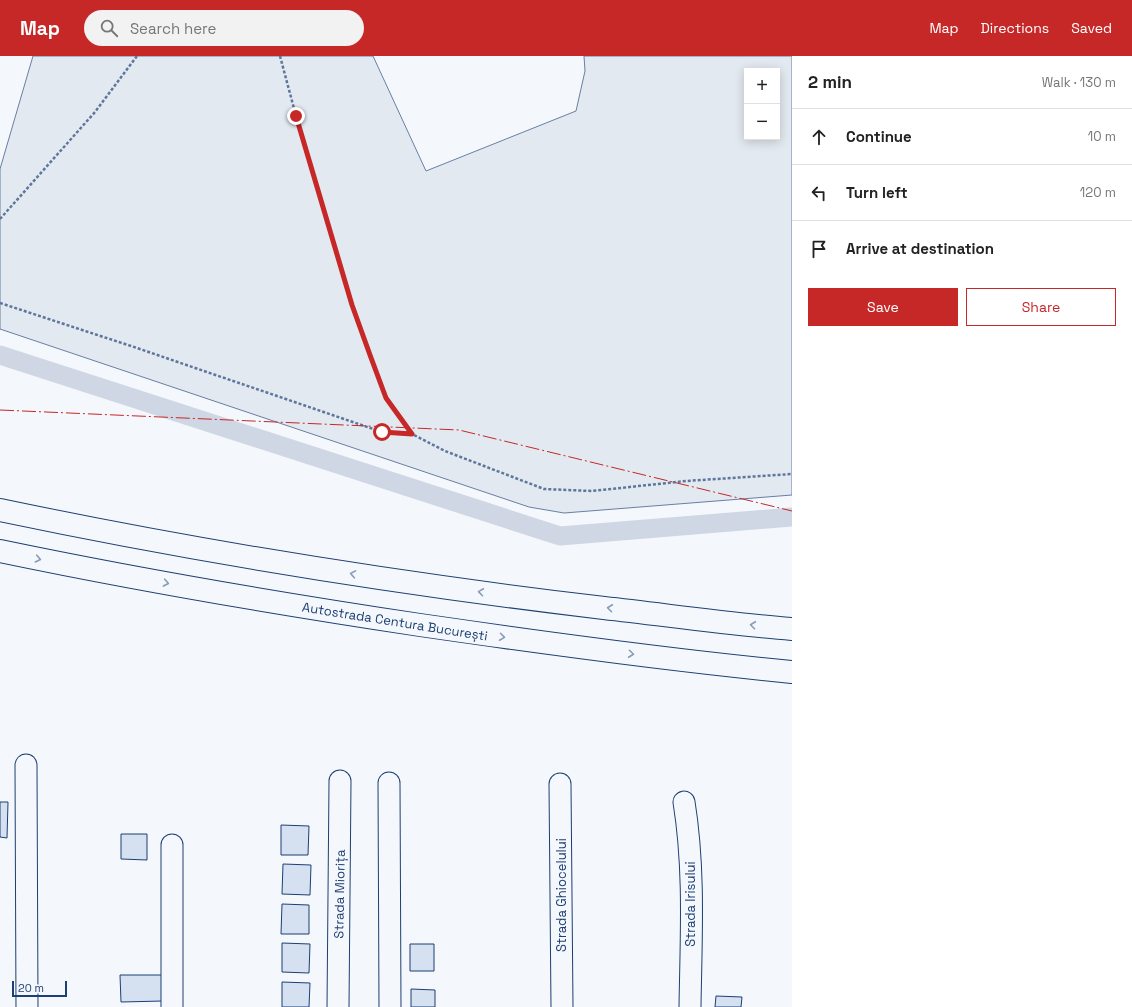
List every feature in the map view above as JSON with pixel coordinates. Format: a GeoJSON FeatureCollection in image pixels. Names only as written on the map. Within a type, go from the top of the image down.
{"type":"FeatureCollection","features":[{"type":"Feature","properties":{"kind":"highway"},"geometry":{"type":"LineString","coordinates":[[0,510],[218,551],[371,577],[515,597],[792,629]]}},
{"type":"Feature","properties":{"kind":"highway","name":"Autostrada Centura București"},"geometry":{"type":"LineString","coordinates":[[0,551],[180,586],[506,638],[792,672]]}},
{"type":"Feature","properties":{"kind":"street"},"geometry":{"type":"LineString","coordinates":[[26,765],[27,1007]]}},
{"type":"Feature","properties":{"kind":"street","name":"Strada Miorița"},"geometry":{"type":"LineString","coordinates":[[338,1007],[340,781]]}},
{"type":"Feature","properties":{"kind":"street"},"geometry":{"type":"LineString","coordinates":[[389,783],[390,1007]]}},
{"type":"Feature","properties":{"kind":"street","name":"Strada Ghiocelului"},"geometry":{"type":"LineString","coordinates":[[560,784],[562,1007]]}},
{"type":"Feature","properties":{"kind":"street","name":"Strada Irisului"},"geometry":{"type":"LineString","coordinates":[[684,802],[691,866],[690,1007]]}},
{"type":"Feature","properties":{"kind":"street"},"geometry":{"type":"LineString","coordinates":[[172,845],[172,1007]]}},
{"type":"Feature","properties":{"kind":"path"},"geometry":{"type":"LineString","coordinates":[[0,219],[95,112],[137,56]]}},
{"type":"Feature","properties":{"kind":"path"},"geometry":{"type":"LineString","coordinates":[[280,56],[296,116],[355,312],[386,398],[412,434]]}},
{"type":"Feature","properties":{"kind":"path"},"geometry":{"type":"LineString","coordinates":[[0,303],[141,349],[382,432],[412,434],[445,451],[544,489],[592,491],[792,474]]}},
{"type":"Feature","properties":{"kind":"shaded area"},"geometry":{"type":"Polygon","coordinates":[[[33,56],[373,56],[426,171],[576,111],[585,71],[584,56],[792,56],[792,495],[564,513],[529,507],[0,329],[0,169],[33,56]]]}},
{"type":"Feature","properties":{"kind":"building"},"geometry":{"type":"Polygon","coordinates":[[[0,802],[8,802],[7,838],[0,837],[0,802]]]}},
{"type":"Feature","properties":{"kind":"building"},"geometry":{"type":"Polygon","coordinates":[[[281,825],[309,826],[308,855],[281,855],[281,825]]]}},
{"type":"Feature","properties":{"kind":"building"},"geometry":{"type":"Polygon","coordinates":[[[121,834],[147,834],[147,860],[121,859],[121,834]]]}},
{"type":"Feature","properties":{"kind":"building"},"geometry":{"type":"Polygon","coordinates":[[[283,864],[311,865],[310,895],[282,894],[283,864]]]}},
{"type":"Feature","properties":{"kind":"building"},"geometry":{"type":"Polygon","coordinates":[[[282,904],[309,905],[309,934],[281,934],[282,904]]]}},
{"type":"Feature","properties":{"kind":"building"},"geometry":{"type":"Polygon","coordinates":[[[282,943],[310,944],[309,973],[282,972],[282,943]]]}},
{"type":"Feature","properties":{"kind":"building"},"geometry":{"type":"Polygon","coordinates":[[[410,944],[434,944],[434,971],[410,971],[410,944]]]}},
{"type":"Feature","properties":{"kind":"building"},"geometry":{"type":"Polygon","coordinates":[[[120,975],[163,975],[163,1001],[121,1002],[120,975]]]}},
{"type":"Feature","properties":{"kind":"building"},"geometry":{"type":"Polygon","coordinates":[[[282,982],[310,983],[309,1007],[282,1007],[282,982]]]}},
{"type":"Feature","properties":{"kind":"building"},"geometry":{"type":"Polygon","coordinates":[[[411,989],[435,990],[435,1007],[411,1007],[411,989]]]}},
{"type":"Feature","properties":{"kind":"building"},"geometry":{"type":"Polygon","coordinates":[[[716,996],[742,997],[741,1007],[715,1007],[716,996]]]}},
{"type":"Feature","properties":{"kind":"waterway"},"geometry":{"type":"LineString","coordinates":[[0,355],[560,536],[792,517]]}},
{"type":"Feature","properties":{"kind":"power"},"geometry":{"type":"LineString","coordinates":[[0,410],[459,430],[792,511]]}},
{"type":"Feature","properties":{"kind":"route"},"geometry":{"type":"LineString","coordinates":[[296,116],[352,305],[370,355],[386,398],[412,434],[382,432]]}}]}
